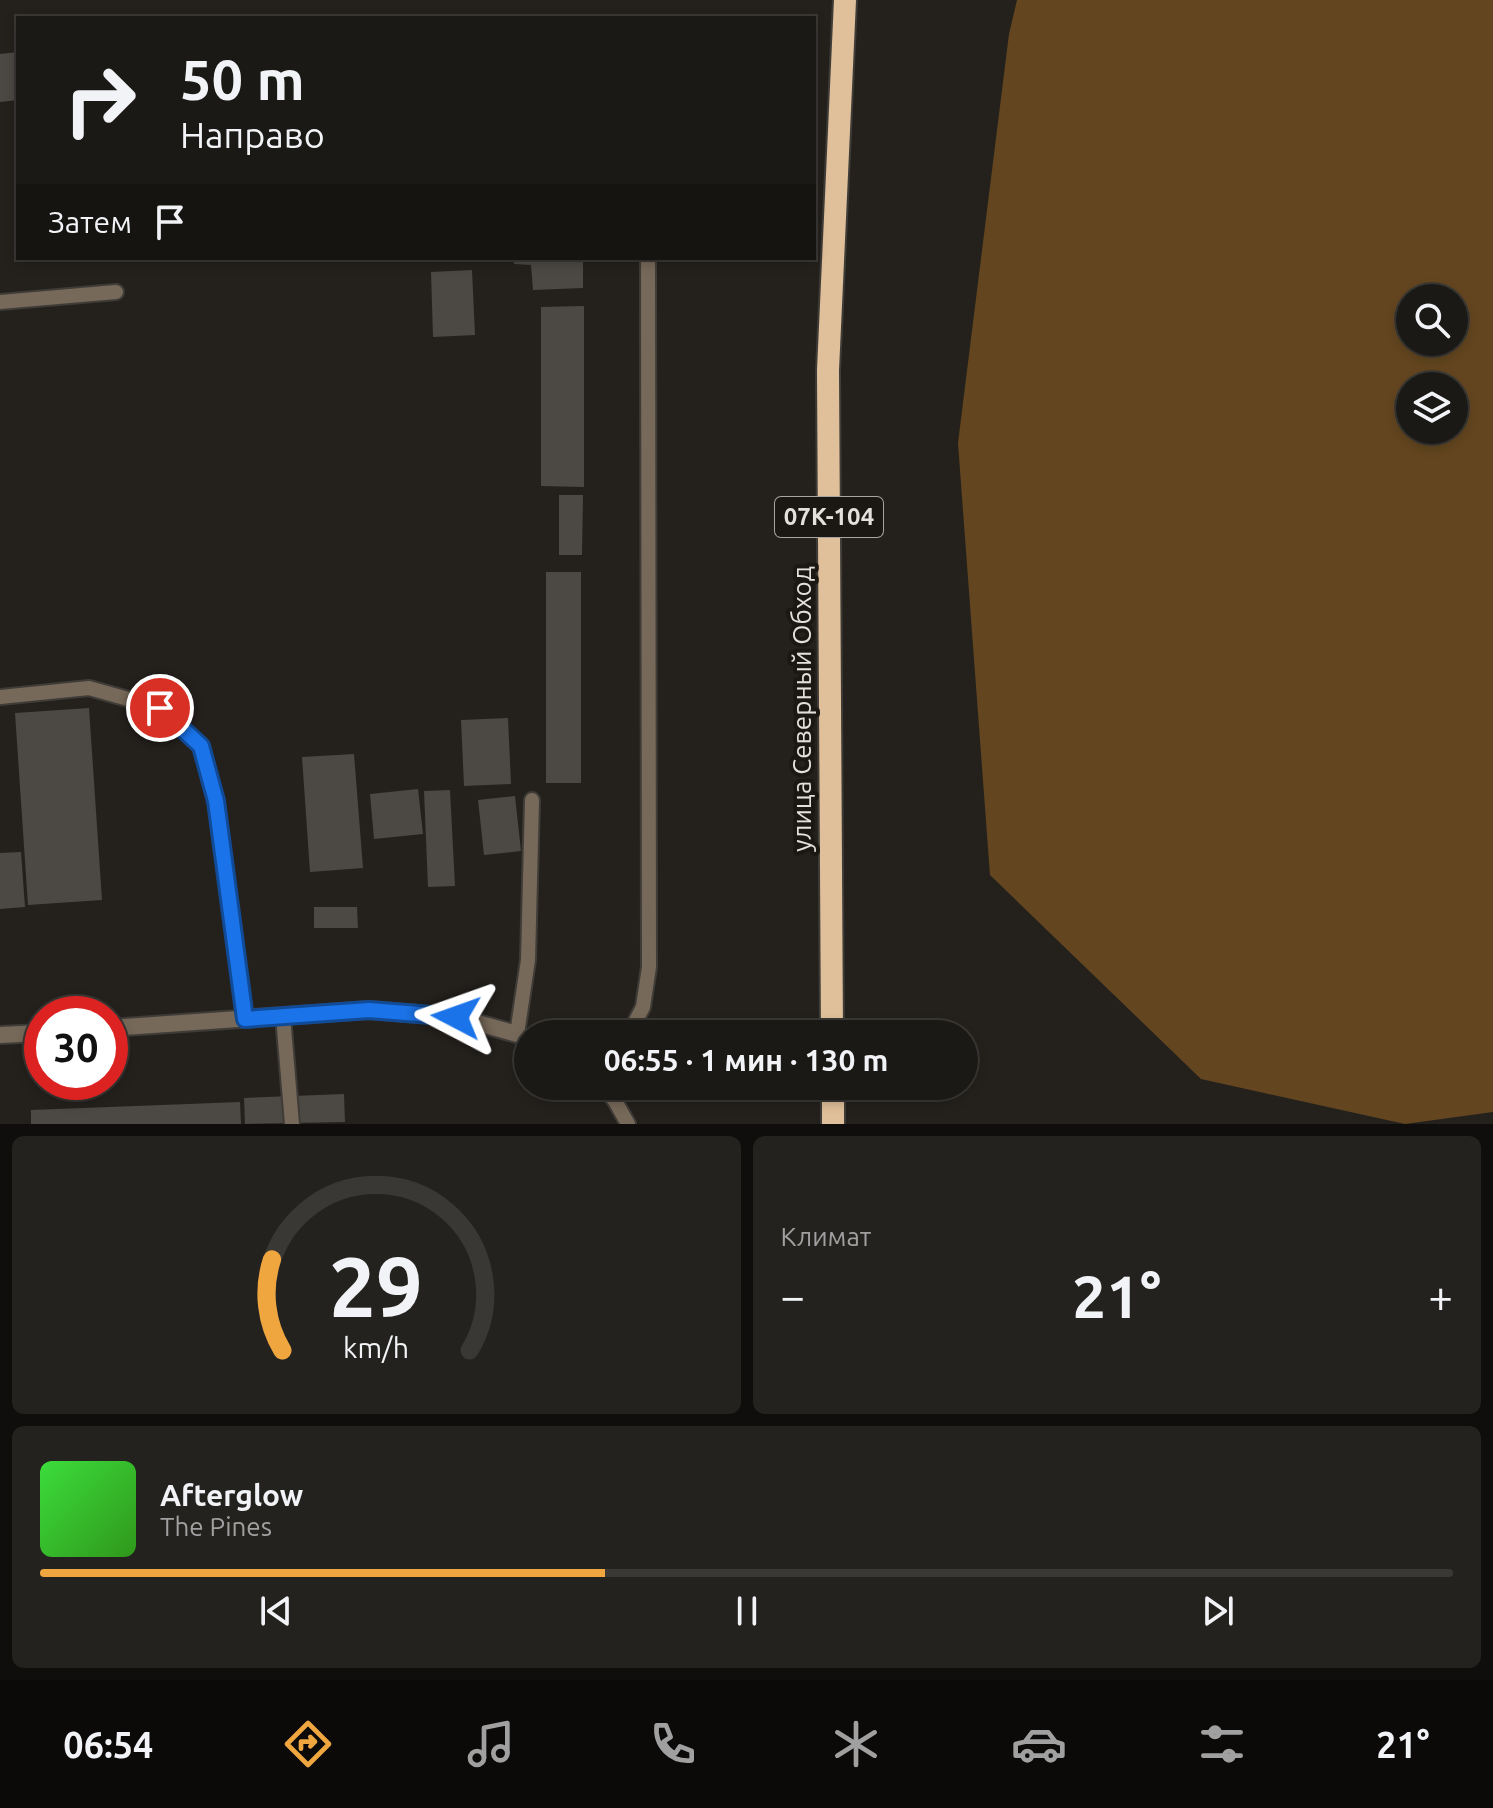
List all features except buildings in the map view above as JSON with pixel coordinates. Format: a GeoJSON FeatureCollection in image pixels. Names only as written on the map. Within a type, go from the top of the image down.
{"type":"FeatureCollection","features":[{"type":"Feature","properties":{"kind":"highway","name":"улица Северный Обход"},"geometry":{"type":"LineString","coordinates":[[832,1020],[828,370],[845,0]]}},
{"type":"Feature","properties":{"kind":"highway"},"geometry":{"type":"LineString","coordinates":[[833,1100],[833,1124]]}},
{"type":"Feature","properties":{"kind":"street"},"geometry":{"type":"LineString","coordinates":[[128,1027],[369,1010],[456,1017],[514,1033]]}},
{"type":"Feature","properties":{"kind":"street"},"geometry":{"type":"LineString","coordinates":[[0,1035],[24,1034]]}},
{"type":"Feature","properties":{"kind":"lane"},"geometry":{"type":"LineString","coordinates":[[636,1020],[643,1007],[649,967],[648,260]]}},
{"type":"Feature","properties":{"kind":"lane"},"geometry":{"type":"LineString","coordinates":[[0,302],[116,292]]}},
{"type":"Feature","properties":{"kind":"lane"},"geometry":{"type":"LineString","coordinates":[[0,697],[89,688],[160,708],[201,746],[216,801],[245,1019]]}},
{"type":"Feature","properties":{"kind":"lane"},"geometry":{"type":"LineString","coordinates":[[524,1020],[532,800]]}},
{"type":"Feature","properties":{"kind":"lane"},"geometry":{"type":"LineString","coordinates":[[283,1016],[292,1124]]}},
{"type":"Feature","properties":{"kind":"lane"},"geometry":{"type":"LineString","coordinates":[[614,1100],[628,1124]]}},
{"type":"Feature","properties":{"kind":"shaded area"},"geometry":{"type":"Polygon","coordinates":[[[1017,0],[1493,0],[1493,1112],[1405,1124],[1201,1079],[990,875],[958,443],[1009,34],[1017,0]]]}},
{"type":"Feature","properties":{"kind":"route"},"geometry":{"type":"LineString","coordinates":[[160,708],[201,746],[216,801],[245,1019],[369,1010],[456,1017]]}}]}
